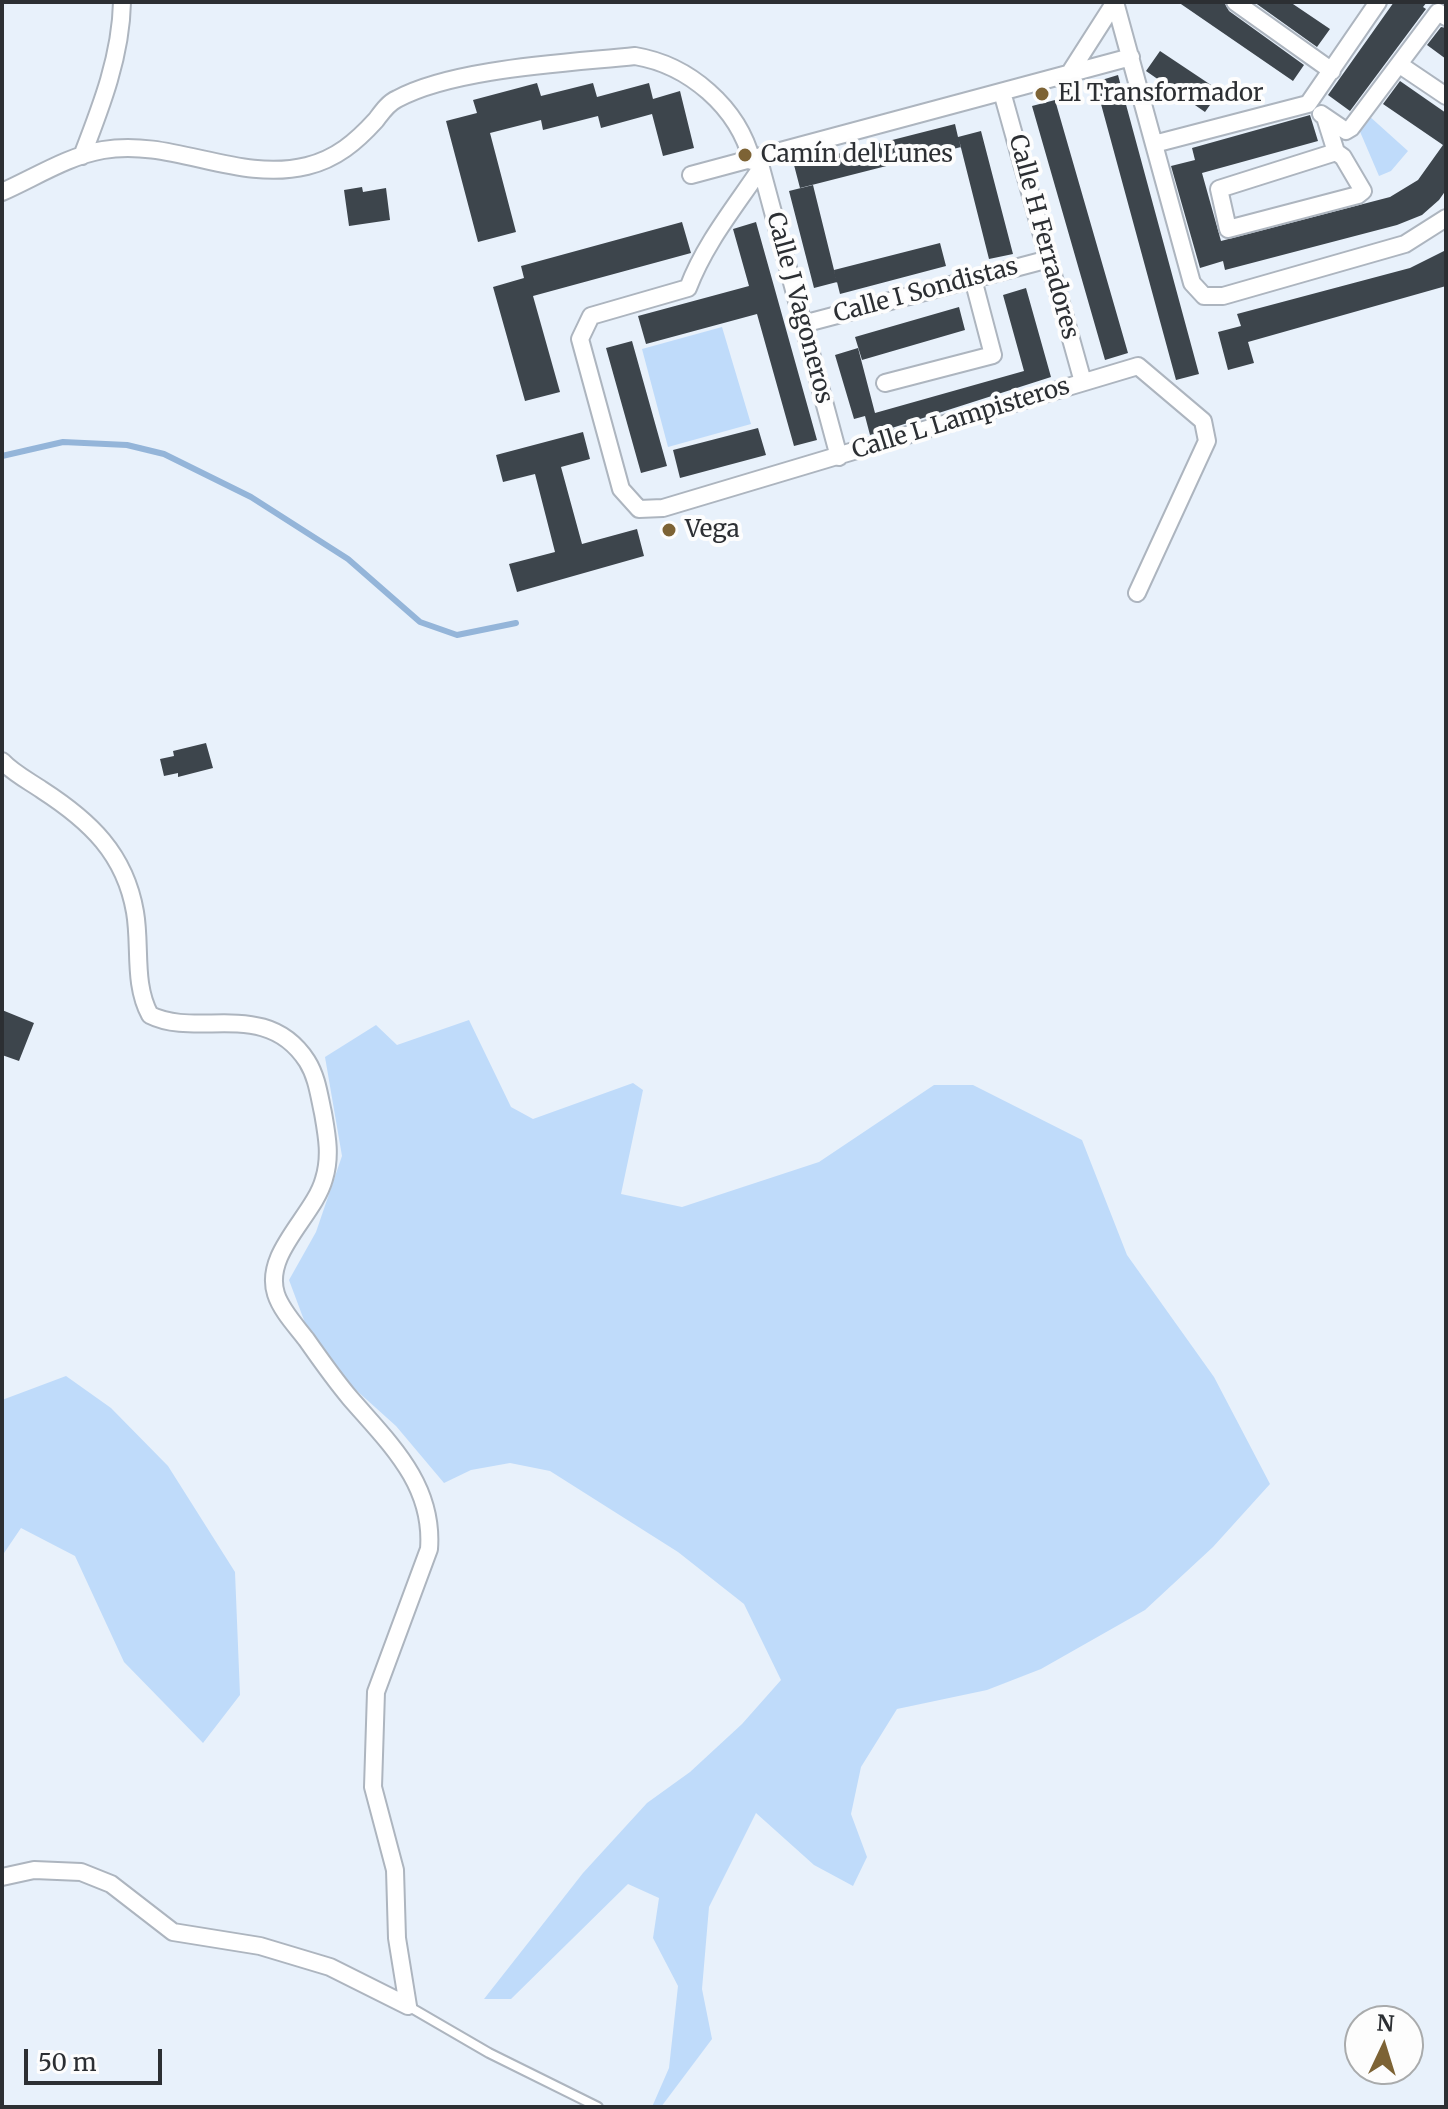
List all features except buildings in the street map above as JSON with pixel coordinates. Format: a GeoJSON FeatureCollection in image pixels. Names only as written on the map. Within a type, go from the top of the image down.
{"type":"FeatureCollection","features":[{"type":"Feature","properties":{"kind":"street"},"geometry":{"type":"LineString","coordinates":[[82,156],[114,59],[122,2]]}},
{"type":"Feature","properties":{"kind":"street"},"geometry":{"type":"LineString","coordinates":[[1115,2],[1192,283],[1204,296],[1223,296],[1405,244],[1446,218]]}},
{"type":"Feature","properties":{"kind":"street"},"geometry":{"type":"LineString","coordinates":[[1069,74],[1115,2]]}},
{"type":"Feature","properties":{"kind":"street"},"geometry":{"type":"LineString","coordinates":[[1235,2],[1332,71]]}},
{"type":"Feature","properties":{"kind":"street"},"geometry":{"type":"LineString","coordinates":[[1154,144],[1308,104],[1378,2]]}},
{"type":"Feature","properties":{"kind":"street"},"geometry":{"type":"LineString","coordinates":[[1308,104],[1346,131],[1351,128],[1438,20]]}},
{"type":"Feature","properties":{"kind":"street","name":"Calle J Vagoneros"},"geometry":{"type":"LineString","coordinates":[[2,192],[82,156],[103,150],[181,153],[249,169],[295,168],[337,155],[357,141],[393,100],[410,92],[479,75],[635,56],[660,60],[706,89],[731,114],[757,162],[839,457]]}},
{"type":"Feature","properties":{"kind":"street"},"geometry":{"type":"LineString","coordinates":[[691,175],[757,162],[1131,57]]}},
{"type":"Feature","properties":{"kind":"street"},"geometry":{"type":"LineString","coordinates":[[1400,65],[1446,96]]}},
{"type":"Feature","properties":{"kind":"street","name":"Calle H Ferradores"},"geometry":{"type":"LineString","coordinates":[[1002,92],[1083,382]]}},
{"type":"Feature","properties":{"kind":"street"},"geometry":{"type":"LineString","coordinates":[[1325,117],[1336,152],[1343,157],[1363,191],[1231,231],[1228,229],[1219,189],[1222,186],[1336,152]]}},
{"type":"Feature","properties":{"kind":"street","name":"Calle L Lampisteros"},"geometry":{"type":"LineString","coordinates":[[757,162],[727,221],[709,240],[688,288],[591,316],[580,339],[621,489],[639,509],[663,508],[1138,366],[1203,421],[1207,441],[1137,593]]}},
{"type":"Feature","properties":{"kind":"street","name":"Calle I Sondistas"},"geometry":{"type":"LineString","coordinates":[[803,324],[1049,259]]}},
{"type":"Feature","properties":{"kind":"street"},"geometry":{"type":"LineString","coordinates":[[885,383],[993,355],[973,279]]}},
{"type":"Feature","properties":{"kind":"street"},"geometry":{"type":"LineString","coordinates":[[2,761],[74,811],[103,836],[118,859],[135,910],[141,989],[150,1015],[179,1023],[224,1021],[264,1028],[286,1040],[305,1058],[316,1078],[329,1147],[328,1162],[316,1199],[276,1265],[276,1294],[339,1385],[414,1475],[431,1530],[429,1549],[376,1692],[373,1787],[395,1870],[397,1938],[408,2006]]}},
{"type":"Feature","properties":{"kind":"street"},"geometry":{"type":"LineString","coordinates":[[2,1877],[34,1870],[81,1872],[111,1884],[173,1932],[260,1946],[330,1967],[408,2006]]}},
{"type":"Feature","properties":{"kind":"lane"},"geometry":{"type":"LineString","coordinates":[[408,2006],[489,2053],[598,2107]]}},
{"type":"Feature","properties":{"kind":"shaded area"},"geometry":{"type":"Polygon","coordinates":[[[1368,115],[1408,151],[1391,171],[1379,176],[1358,127],[1368,115]]]}},
{"type":"Feature","properties":{"kind":"shaded area"},"geometry":{"type":"Polygon","coordinates":[[[722,327],[751,424],[668,447],[642,349],[722,327]]]}},
{"type":"Feature","properties":{"kind":"shaded area"},"geometry":{"type":"Polygon","coordinates":[[[469,1020],[511,1107],[533,1119],[633,1083],[643,1090],[621,1194],[682,1207],[819,1162],[934,1085],[973,1085],[1082,1140],[1127,1255],[1214,1377],[1270,1484],[1213,1547],[1145,1610],[1041,1669],[987,1690],[897,1709],[861,1767],[851,1814],[867,1857],[853,1886],[814,1865],[756,1813],[709,1907],[702,1989],[712,2039],[661,2107],[652,2107],[669,2068],[678,1986],[653,1938],[659,1898],[628,1884],[511,1999],[484,1999],[583,1873],[647,1803],[690,1772],[742,1724],[781,1680],[744,1604],[678,1552],[550,1471],[510,1463],[471,1470],[444,1483],[396,1426],[317,1355],[289,1280],[316,1232],[342,1156],[325,1057],[376,1025],[397,1045],[469,1020]]]}},
{"type":"Feature","properties":{"kind":"shaded area"},"geometry":{"type":"Polygon","coordinates":[[[66,1376],[111,1408],[168,1466],[235,1572],[240,1695],[203,1743],[124,1662],[75,1556],[21,1528],[2,1556],[2,1400],[66,1376]]]}},
{"type":"Feature","properties":{"kind":"waterway"},"geometry":{"type":"LineString","coordinates":[[2,456],[63,442],[127,445],[164,454],[251,497],[348,559],[420,622],[457,635],[516,623]]}},
{"type":"Feature","properties":{"kind":"place","name":"El Transformador"},"geometry":{"type":"Point","coordinates":[1042,94]}},
{"type":"Feature","properties":{"kind":"place","name":"Camín del Lunes"},"geometry":{"type":"Point","coordinates":[745,155]}},
{"type":"Feature","properties":{"kind":"place","name":"Vega"},"geometry":{"type":"Point","coordinates":[669,530]}}]}
